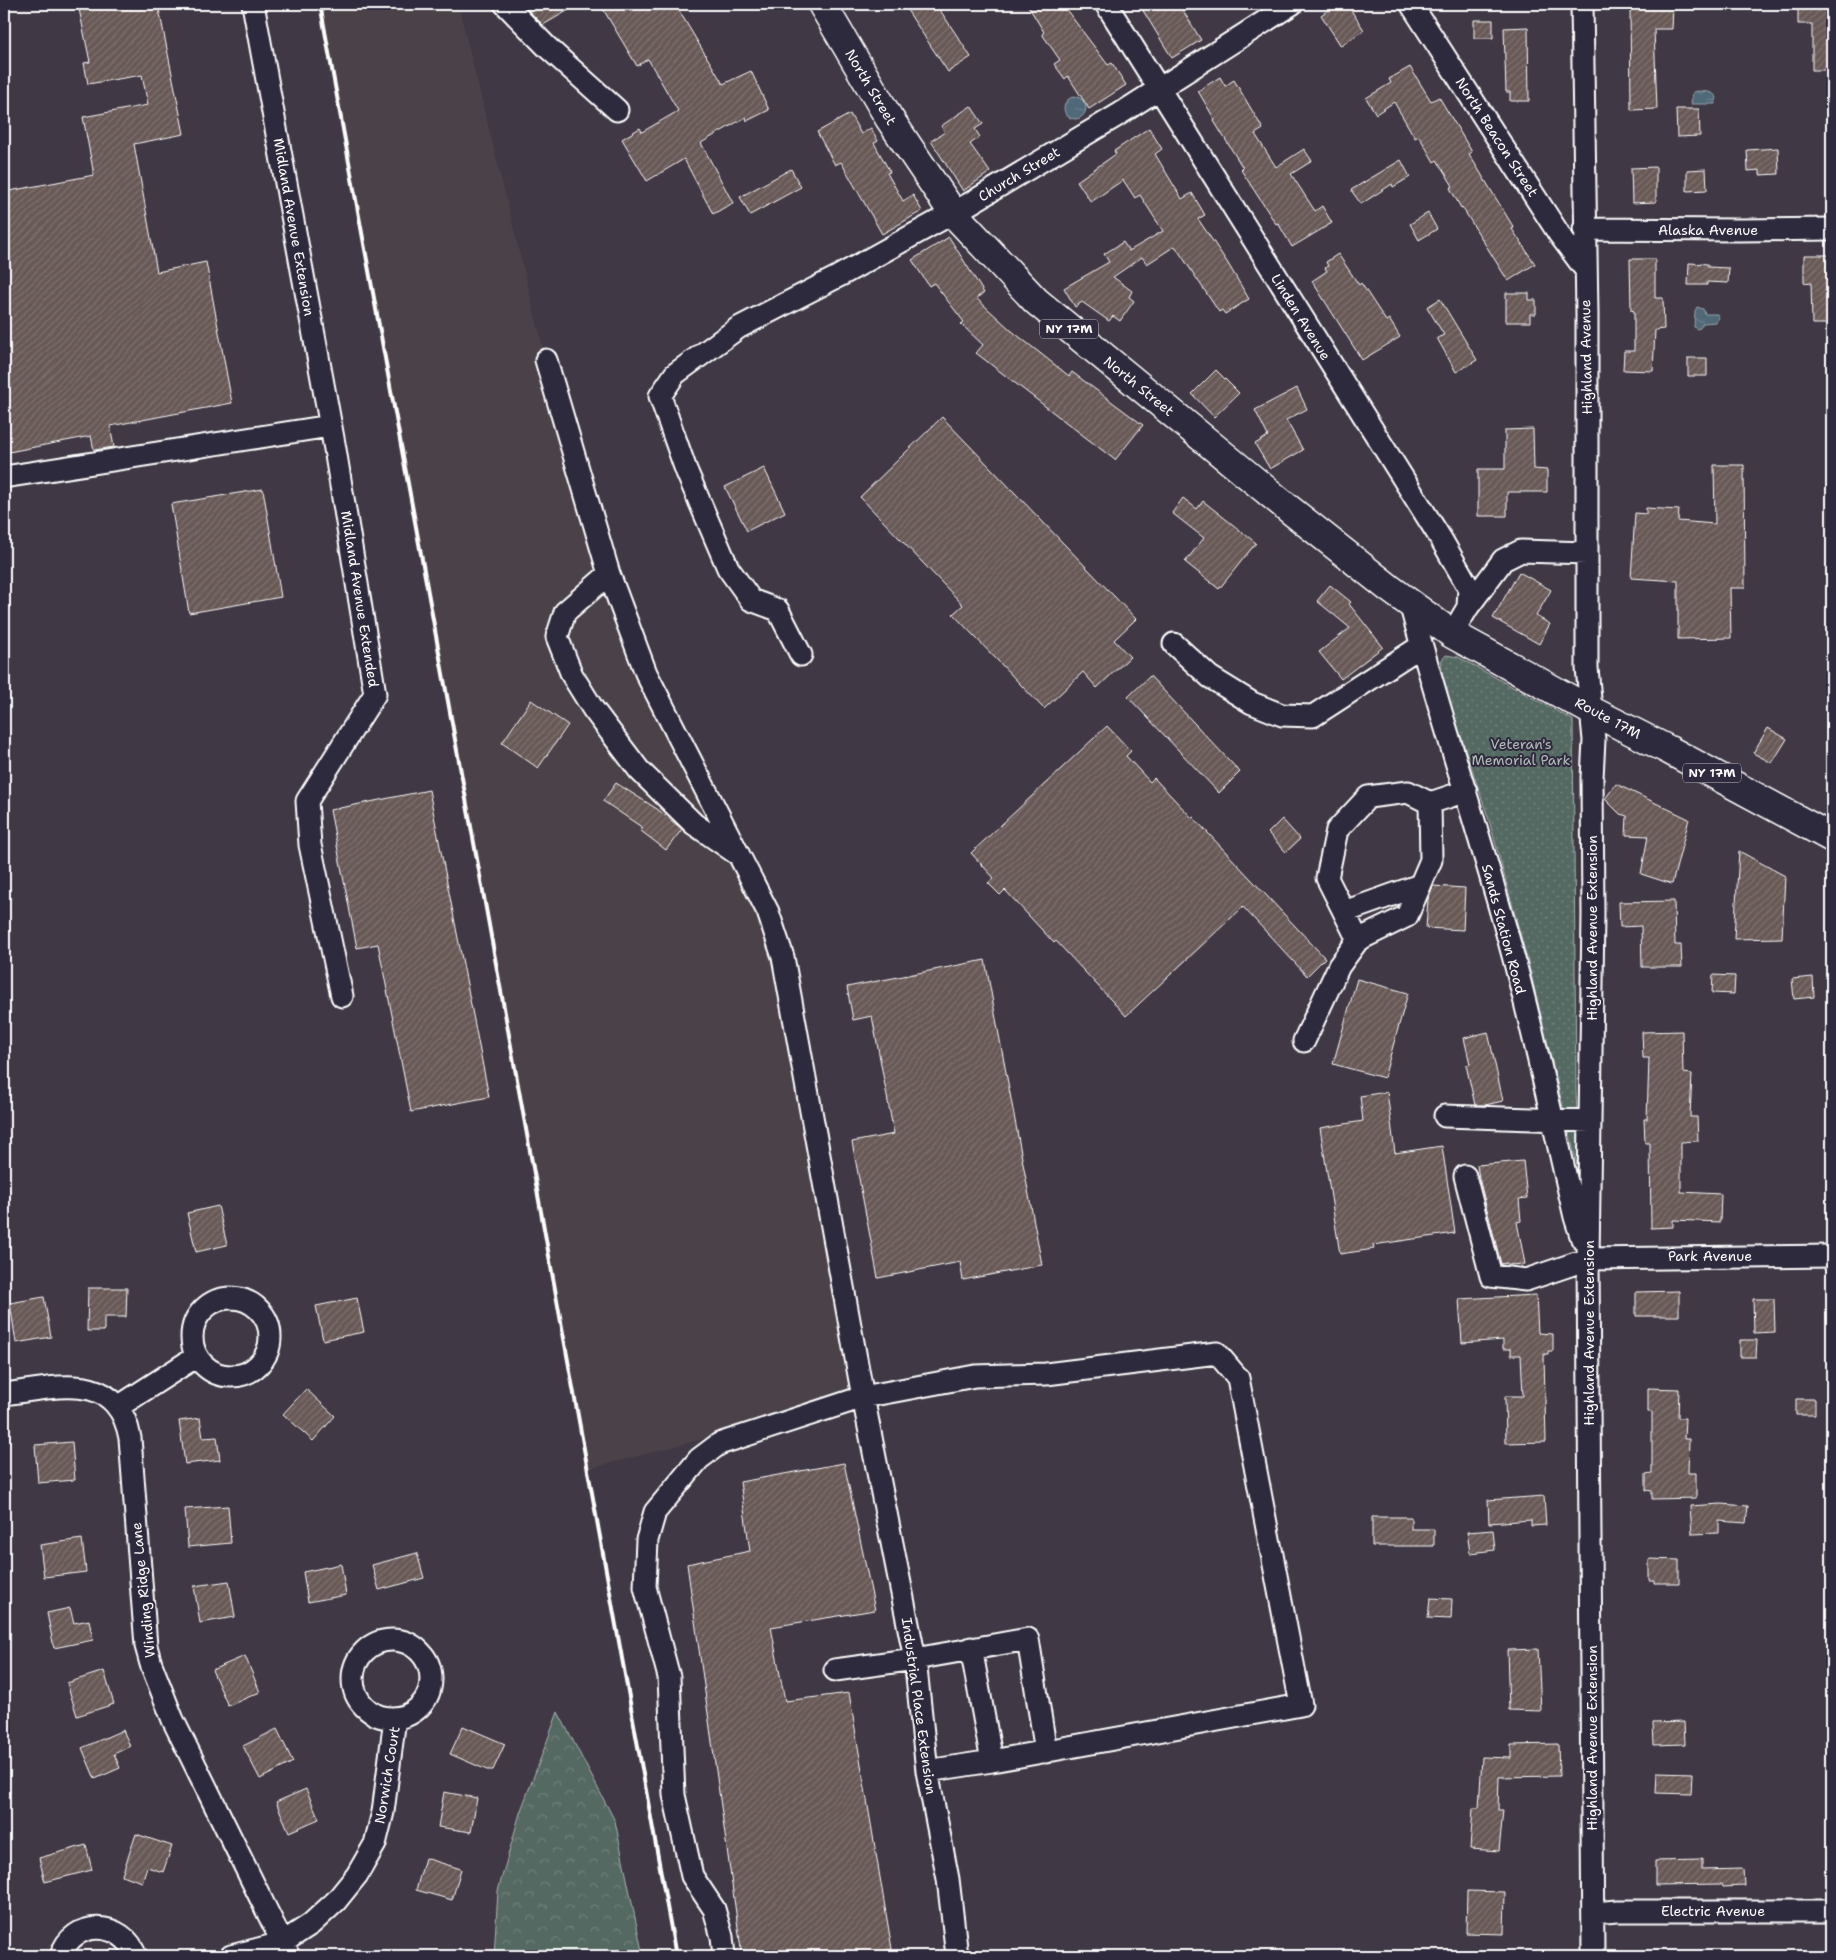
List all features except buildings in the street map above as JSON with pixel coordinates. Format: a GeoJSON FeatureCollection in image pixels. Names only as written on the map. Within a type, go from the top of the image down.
{"type":"FeatureCollection","features":[{"type":"Feature","properties":{"kind":"main road","name":"North Street"},"geometry":{"type":"LineString","coordinates":[[822,4],[889,118],[953,213],[1036,301],[1289,509],[1400,596]]}},
{"type":"Feature","properties":{"kind":"main road","name":"Route 17M"},"geometry":{"type":"LineString","coordinates":[[1400,596],[1452,634],[1590,710],[1832,838]]}},
{"type":"Feature","properties":{"kind":"street","name":"Midland Avenue Extension"},"geometry":{"type":"LineString","coordinates":[[253,4],[335,449]]}},
{"type":"Feature","properties":{"kind":"street"},"geometry":{"type":"LineString","coordinates":[[505,4],[547,47],[617,110]]}},
{"type":"Feature","properties":{"kind":"street","name":"Linden Avenue"},"geometry":{"type":"LineString","coordinates":[[1106,4],[1445,546],[1469,588],[1468,607]]}},
{"type":"Feature","properties":{"kind":"street","name":"Church Street"},"geometry":{"type":"LineString","coordinates":[[801,655],[778,610],[751,600],[728,568],[686,470],[660,396],[675,374],[738,328],[839,276],[953,213],[1118,115],[1159,87],[1292,4]]}},
{"type":"Feature","properties":{"kind":"street","name":"North Beacon Street"},"geometry":{"type":"LineString","coordinates":[[1411,4],[1559,234],[1585,269]]}},
{"type":"Feature","properties":{"kind":"street","name":"Highland Avenue"},"geometry":{"type":"LineString","coordinates":[[1582,4],[1587,554],[1586,668],[1590,710]]}},
{"type":"Feature","properties":{"kind":"street","name":"Alaska Avenue"},"geometry":{"type":"LineString","coordinates":[[1584,229],[1832,229]]}},
{"type":"Feature","properties":{"kind":"street","name":"Industrial Place Extension"},"geometry":{"type":"LineString","coordinates":[[546,360],[609,574],[646,673],[768,912],[783,957],[863,1397],[915,1659],[927,1771],[948,1878],[957,1956]]}},
{"type":"Feature","properties":{"kind":"street"},"geometry":{"type":"LineString","coordinates":[[4,477],[330,426]]}},
{"type":"Feature","properties":{"kind":"street","name":"Midland Avenue Extended"},"geometry":{"type":"LineString","coordinates":[[335,449],[375,694],[307,801],[310,845],[342,996]]}},
{"type":"Feature","properties":{"kind":"street"},"geometry":{"type":"LineString","coordinates":[[1452,634],[1468,607],[1504,560],[1521,551],[1587,554]]}},
{"type":"Feature","properties":{"kind":"street"},"geometry":{"type":"LineString","coordinates":[[609,574],[565,612],[557,637],[572,675],[593,709],[640,770],[694,824],[739,856]]}},
{"type":"Feature","properties":{"kind":"street","name":"Sands Station Road"},"geometry":{"type":"LineString","coordinates":[[1400,596],[1421,646],[1466,791],[1515,962],[1575,1217],[1588,1258]]}},
{"type":"Feature","properties":{"kind":"street"},"geometry":{"type":"LineString","coordinates":[[1174,644],[1210,677],[1252,703],[1282,715],[1313,716],[1421,646]]}},
{"type":"Feature","properties":{"kind":"street","name":"Highland Avenue Extension"},"geometry":{"type":"LineString","coordinates":[[1590,710],[1594,740],[1588,1258],[1593,1956]]}},
{"type":"Feature","properties":{"kind":"street"},"geometry":{"type":"LineString","coordinates":[[1358,940],[1327,878],[1337,830],[1368,797],[1408,792],[1430,803],[1466,791]]}},
{"type":"Feature","properties":{"kind":"street"},"geometry":{"type":"LineString","coordinates":[[1304,1041],[1339,966],[1358,940],[1407,916],[1431,860],[1430,803]]}},
{"type":"Feature","properties":{"kind":"street"},"geometry":{"type":"LineString","coordinates":[[1344,912],[1420,886]]}},
{"type":"Feature","properties":{"kind":"street"},"geometry":{"type":"LineString","coordinates":[[1445,1116],[1590,1121]]}},
{"type":"Feature","properties":{"kind":"street","name":"Park Avenue"},"geometry":{"type":"LineString","coordinates":[[1465,1176],[1491,1276],[1526,1280],[1588,1258],[1832,1256]]}},
{"type":"Feature","properties":{"kind":"street"},"geometry":{"type":"LineString","coordinates":[[724,1956],[722,1937],[714,1908],[692,1876],[674,1795],[669,1677],[645,1587],[647,1540],[655,1512],[699,1459],[719,1444],[863,1397],[975,1376],[1046,1374],[1217,1353],[1238,1378],[1301,1705],[1046,1752],[927,1771]]}},
{"type":"Feature","properties":{"kind":"street"},"geometry":{"type":"LineString","coordinates":[[118,1407],[197,1356]]}},
{"type":"Feature","properties":{"kind":"street","name":"Winding Ridge Lane"},"geometry":{"type":"LineString","coordinates":[[4,1394],[78,1386],[96,1390],[118,1407],[127,1422],[130,1438],[146,1646],[151,1664],[173,1720],[285,1950]]}},
{"type":"Feature","properties":{"kind":"street"},"geometry":{"type":"LineString","coordinates":[[835,1670],[915,1659],[1028,1639],[1046,1752]]}},
{"type":"Feature","properties":{"kind":"street"},"geometry":{"type":"LineString","coordinates":[[972,1648],[992,1761]]}},
{"type":"Feature","properties":{"kind":"street","name":"Norwich Court"},"geometry":{"type":"LineString","coordinates":[[231,1956],[285,1950],[336,1901],[357,1875],[374,1844],[383,1812],[396,1718]]}},
{"type":"Feature","properties":{"kind":"street","name":"Electric Avenue"},"geometry":{"type":"LineString","coordinates":[[1593,1913],[1618,1911],[1832,1911]]}},
{"type":"Feature","properties":{"kind":"street"},"geometry":{"type":"LineString","coordinates":[[61,1956],[63,1949],[71,1938],[82,1931],[94,1927],[108,1928],[120,1933],[129,1942],[136,1956]]}},
{"type":"Feature","properties":{"kind":"shaded area"},"geometry":{"type":"Polygon","coordinates":[[[320,4],[458,4],[546,360],[609,574],[773,908],[863,1397],[588,1469],[320,4]]]}},
{"type":"Feature","properties":{"kind":"green space","name":"Veteran's Memorial Park"},"geometry":{"type":"Polygon","coordinates":[[[1446,655],[1458,657],[1573,720],[1576,1092],[1580,1177],[1528,962],[1489,820],[1442,680],[1441,661],[1446,655]]]}},
{"type":"Feature","properties":{"kind":"green space"},"geometry":{"type":"Polygon","coordinates":[[[558,1712],[615,1821],[643,1956],[494,1956],[498,1891],[520,1813],[558,1712]]]}},
{"type":"Feature","properties":{"kind":"water"},"geometry":{"type":"Polygon","coordinates":[[[1699,91],[1714,94],[1717,98],[1715,104],[1691,104],[1693,92],[1699,91]]]}},
{"type":"Feature","properties":{"kind":"water"},"geometry":{"type":"Polygon","coordinates":[[[1075,97],[1083,100],[1086,108],[1083,116],[1075,119],[1067,116],[1064,108],[1067,100],[1075,97]]]}},
{"type":"Feature","properties":{"kind":"water"},"geometry":{"type":"Polygon","coordinates":[[[1697,307],[1703,309],[1705,314],[1717,314],[1719,318],[1716,322],[1703,323],[1697,329],[1694,327],[1697,307]]]}},
{"type":"Feature","properties":{"kind":"railway"},"geometry":{"type":"LineString","coordinates":[[320,4],[676,1956]]}}]}
